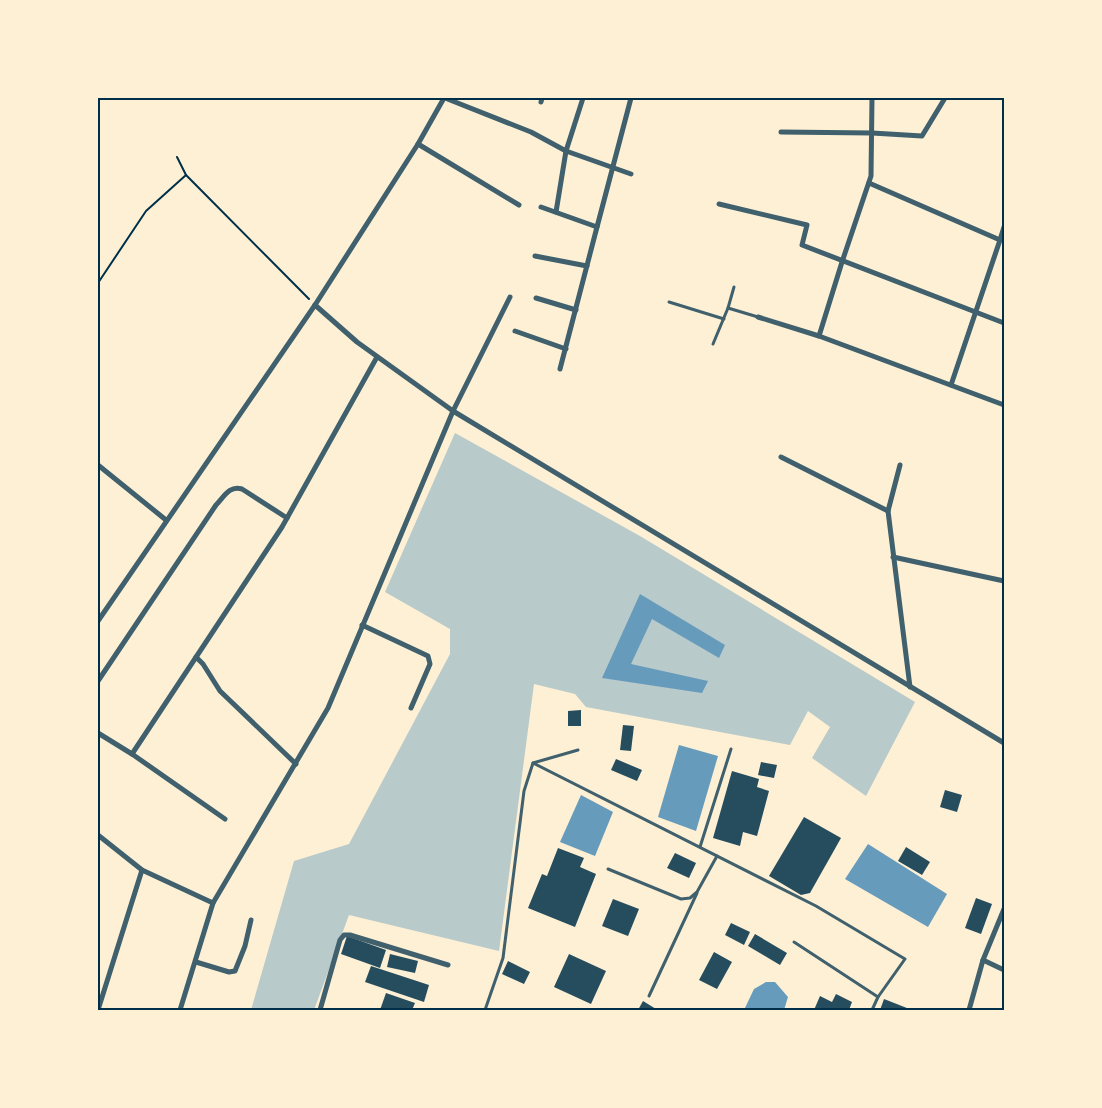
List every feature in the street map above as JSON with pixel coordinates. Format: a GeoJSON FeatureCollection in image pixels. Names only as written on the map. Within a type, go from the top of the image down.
{"type":"FeatureCollection","features":[{"type":"Feature","properties":{"kind":"street"},"geometry":{"type":"LineString","coordinates":[[98,621],[315,305],[445,98],[531,132],[566,151],[631,174]]}},
{"type":"Feature","properties":{"kind":"street"},"geometry":{"type":"LineString","coordinates":[[556,212],[566,151],[583,98]]}},
{"type":"Feature","properties":{"kind":"street"},"geometry":{"type":"LineString","coordinates":[[560,369],[631,98]]}},
{"type":"Feature","properties":{"kind":"street"},"geometry":{"type":"LineString","coordinates":[[819,336],[871,176],[872,98]]}},
{"type":"Feature","properties":{"kind":"street"},"geometry":{"type":"LineString","coordinates":[[781,132],[922,136],[945,98]]}},
{"type":"Feature","properties":{"kind":"street"},"geometry":{"type":"LineString","coordinates":[[418,144],[519,205]]}},
{"type":"Feature","properties":{"kind":"street"},"geometry":{"type":"LineString","coordinates":[[869,183],[1000,240]]}},
{"type":"Feature","properties":{"kind":"street"},"geometry":{"type":"LineString","coordinates":[[719,204],[807,225],[802,245],[1005,323]]}},
{"type":"Feature","properties":{"kind":"street"},"geometry":{"type":"LineString","coordinates":[[540,207],[597,227]]}},
{"type":"Feature","properties":{"kind":"street"},"geometry":{"type":"LineString","coordinates":[[951,385],[1005,226]]}},
{"type":"Feature","properties":{"kind":"street"},"geometry":{"type":"LineString","coordinates":[[535,256],[587,266]]}},
{"type":"Feature","properties":{"kind":"street"},"geometry":{"type":"LineString","coordinates":[[180,1011],[213,903],[328,708],[453,411],[510,297]]}},
{"type":"Feature","properties":{"kind":"street"},"geometry":{"type":"LineString","coordinates":[[536,298],[576,310]]}},
{"type":"Feature","properties":{"kind":"street"},"geometry":{"type":"LineString","coordinates":[[315,305],[357,342],[453,411],[880,670],[1005,743]]}},
{"type":"Feature","properties":{"kind":"street"},"geometry":{"type":"LineString","coordinates":[[758,317],[819,336],[1005,405]]}},
{"type":"Feature","properties":{"kind":"street"},"geometry":{"type":"LineString","coordinates":[[515,330],[566,348]]}},
{"type":"Feature","properties":{"kind":"street"},"geometry":{"type":"LineString","coordinates":[[132,754],[287,518],[377,357]]}},
{"type":"Feature","properties":{"kind":"street"},"geometry":{"type":"LineString","coordinates":[[781,457],[888,512]]}},
{"type":"Feature","properties":{"kind":"street"},"geometry":{"type":"LineString","coordinates":[[98,465],[166,520]]}},
{"type":"Feature","properties":{"kind":"street"},"geometry":{"type":"LineString","coordinates":[[900,465],[888,512],[910,687]]}},
{"type":"Feature","properties":{"kind":"street"},"geometry":{"type":"LineString","coordinates":[[98,681],[216,505],[230,489],[242,489],[287,518]]}},
{"type":"Feature","properties":{"kind":"street"},"geometry":{"type":"LineString","coordinates":[[893,557],[1005,581]]}},
{"type":"Feature","properties":{"kind":"street"},"geometry":{"type":"LineString","coordinates":[[362,624],[428,656],[430,664],[411,708]]}},
{"type":"Feature","properties":{"kind":"street"},"geometry":{"type":"LineString","coordinates":[[196,657],[220,691],[296,764]]}},
{"type":"Feature","properties":{"kind":"street"},"geometry":{"type":"LineString","coordinates":[[98,733],[225,819]]}},
{"type":"Feature","properties":{"kind":"street"},"geometry":{"type":"LineString","coordinates":[[98,835],[142,870],[213,903]]}},
{"type":"Feature","properties":{"kind":"street"},"geometry":{"type":"LineString","coordinates":[[98,1011],[142,870]]}},
{"type":"Feature","properties":{"kind":"street"},"geometry":{"type":"LineString","coordinates":[[969,1011],[983,960],[1005,909]]}},
{"type":"Feature","properties":{"kind":"street"},"geometry":{"type":"LineString","coordinates":[[196,962],[229,972],[235,971],[245,946],[251,920]]}},
{"type":"Feature","properties":{"kind":"street"},"geometry":{"type":"LineString","coordinates":[[320,1011],[340,940],[344,935],[448,965]]}},
{"type":"Feature","properties":{"kind":"street"},"geometry":{"type":"LineString","coordinates":[[983,960],[1005,970]]}},
{"type":"Feature","properties":{"kind":"lane"},"geometry":{"type":"LineString","coordinates":[[713,344],[735,287]]}},
{"type":"Feature","properties":{"kind":"lane"},"geometry":{"type":"LineString","coordinates":[[669,302],[724,319]]}},
{"type":"Feature","properties":{"kind":"lane"},"geometry":{"type":"LineString","coordinates":[[728,308],[758,317]]}},
{"type":"Feature","properties":{"kind":"lane"},"geometry":{"type":"LineString","coordinates":[[700,848],[731,749]]}},
{"type":"Feature","properties":{"kind":"lane"},"geometry":{"type":"LineString","coordinates":[[533,763],[578,750]]}},
{"type":"Feature","properties":{"kind":"lane"},"geometry":{"type":"LineString","coordinates":[[533,763],[816,906],[905,958],[878,997],[872,1011]]}},
{"type":"Feature","properties":{"kind":"lane"},"geometry":{"type":"LineString","coordinates":[[485,1011],[503,958],[524,791],[533,763]]}},
{"type":"Feature","properties":{"kind":"lane"},"geometry":{"type":"LineString","coordinates":[[648,996],[697,891],[717,856]]}},
{"type":"Feature","properties":{"kind":"lane"},"geometry":{"type":"LineString","coordinates":[[608,869],[681,899],[690,898],[697,891]]}},
{"type":"Feature","properties":{"kind":"lane"},"geometry":{"type":"LineString","coordinates":[[794,942],[878,997]]}},
{"type":"Feature","properties":{"kind":"path"},"geometry":{"type":"LineString","coordinates":[[177,157],[186,175],[315,305]]}},
{"type":"Feature","properties":{"kind":"path"},"geometry":{"type":"LineString","coordinates":[[98,283],[146,211],[186,175]]}},
{"type":"Feature","properties":{"kind":"shaded area"},"geometry":{"type":"Polygon","coordinates":[[[455,433],[640,536],[915,702],[866,796],[812,758],[830,727],[808,711],[790,745],[586,707],[575,694],[534,684],[499,951],[349,915],[314,1010],[251,1010],[294,861],[349,844],[450,654],[450,629],[385,592],[455,433]]]}},
{"type":"Feature","properties":{"kind":"water"},"geometry":{"type":"Polygon","coordinates":[[[640,594],[725,645],[719,658],[652,619],[631,664],[708,681],[702,693],[602,678],[640,594]]]}},
{"type":"Feature","properties":{"kind":"water"},"geometry":{"type":"Polygon","coordinates":[[[679,745],[718,756],[696,831],[658,817],[679,745]]]}},
{"type":"Feature","properties":{"kind":"water"},"geometry":{"type":"Polygon","coordinates":[[[581,795],[613,812],[595,856],[560,842],[581,795]]]}},
{"type":"Feature","properties":{"kind":"water"},"geometry":{"type":"Polygon","coordinates":[[[868,844],[947,894],[928,927],[845,879],[868,844]]]}},
{"type":"Feature","properties":{"kind":"water"},"geometry":{"type":"Polygon","coordinates":[[[766,982],[775,982],[788,997],[784,1010],[744,1010],[754,989],[766,982]]]}},
{"type":"Feature","properties":{"kind":"building"},"geometry":{"type":"Polygon","coordinates":[[[581,710],[581,726],[568,726],[568,711],[581,710]]]}},
{"type":"Feature","properties":{"kind":"building"},"geometry":{"type":"Polygon","coordinates":[[[623,725],[634,726],[631,751],[620,750],[623,725]]]}},
{"type":"Feature","properties":{"kind":"building"},"geometry":{"type":"Polygon","coordinates":[[[616,759],[642,770],[637,781],[611,770],[616,759]]]}},
{"type":"Feature","properties":{"kind":"building"},"geometry":{"type":"Polygon","coordinates":[[[761,762],[777,765],[774,778],[758,775],[761,762]]]}},
{"type":"Feature","properties":{"kind":"building"},"geometry":{"type":"Polygon","coordinates":[[[732,771],[759,779],[757,787],[769,791],[757,836],[743,832],[740,846],[713,838],[732,771]]]}},
{"type":"Feature","properties":{"kind":"building"},"geometry":{"type":"Polygon","coordinates":[[[945,790],[962,795],[957,812],[940,807],[945,790]]]}},
{"type":"Feature","properties":{"kind":"building"},"geometry":{"type":"Polygon","coordinates":[[[804,817],[841,838],[810,893],[801,895],[769,876],[804,817]]]}},
{"type":"Feature","properties":{"kind":"building"},"geometry":{"type":"Polygon","coordinates":[[[906,847],[930,862],[922,875],[898,861],[906,847]]]}},
{"type":"Feature","properties":{"kind":"building"},"geometry":{"type":"Polygon","coordinates":[[[558,848],[584,858],[580,867],[596,874],[575,927],[528,908],[542,874],[547,876],[558,848]]]}},
{"type":"Feature","properties":{"kind":"building"},"geometry":{"type":"Polygon","coordinates":[[[675,853],[696,863],[689,878],[667,868],[675,853]]]}},
{"type":"Feature","properties":{"kind":"building"},"geometry":{"type":"Polygon","coordinates":[[[976,898],[992,904],[981,934],[965,928],[976,898]]]}},
{"type":"Feature","properties":{"kind":"building"},"geometry":{"type":"Polygon","coordinates":[[[613,899],[639,909],[628,936],[602,926],[613,899]]]}},
{"type":"Feature","properties":{"kind":"building"},"geometry":{"type":"Polygon","coordinates":[[[731,923],[750,932],[744,945],[725,935],[731,923]]]}},
{"type":"Feature","properties":{"kind":"building"},"geometry":{"type":"Polygon","coordinates":[[[755,934],[787,953],[780,965],[748,946],[755,934]]]}},
{"type":"Feature","properties":{"kind":"building"},"geometry":{"type":"Polygon","coordinates":[[[347,936],[386,950],[380,968],[341,954],[347,936]]]}},
{"type":"Feature","properties":{"kind":"building"},"geometry":{"type":"Polygon","coordinates":[[[714,952],[732,962],[717,989],[699,980],[714,952]]]}},
{"type":"Feature","properties":{"kind":"building"},"geometry":{"type":"Polygon","coordinates":[[[390,954],[418,961],[415,973],[387,967],[390,954]]]}},
{"type":"Feature","properties":{"kind":"building"},"geometry":{"type":"Polygon","coordinates":[[[569,954],[606,971],[591,1004],[554,987],[569,954]]]}},
{"type":"Feature","properties":{"kind":"building"},"geometry":{"type":"Polygon","coordinates":[[[508,961],[530,972],[524,984],[502,974],[508,961]]]}},
{"type":"Feature","properties":{"kind":"building"},"geometry":{"type":"Polygon","coordinates":[[[371,966],[429,985],[424,1002],[365,982],[371,966]]]}},
{"type":"Feature","properties":{"kind":"building"},"geometry":{"type":"Polygon","coordinates":[[[386,993],[415,1003],[412,1010],[380,1010],[386,993]]]}},
{"type":"Feature","properties":{"kind":"building"},"geometry":{"type":"Polygon","coordinates":[[[836,994],[852,1002],[849,1010],[814,1010],[820,996],[832,1002],[836,994]]]}},
{"type":"Feature","properties":{"kind":"building"},"geometry":{"type":"Polygon","coordinates":[[[884,999],[912,1010],[880,1010],[884,999]]]}},
{"type":"Feature","properties":{"kind":"building"},"geometry":{"type":"Polygon","coordinates":[[[643,1001],[656,1009],[656,1010],[638,1010],[643,1001]]]}}]}
